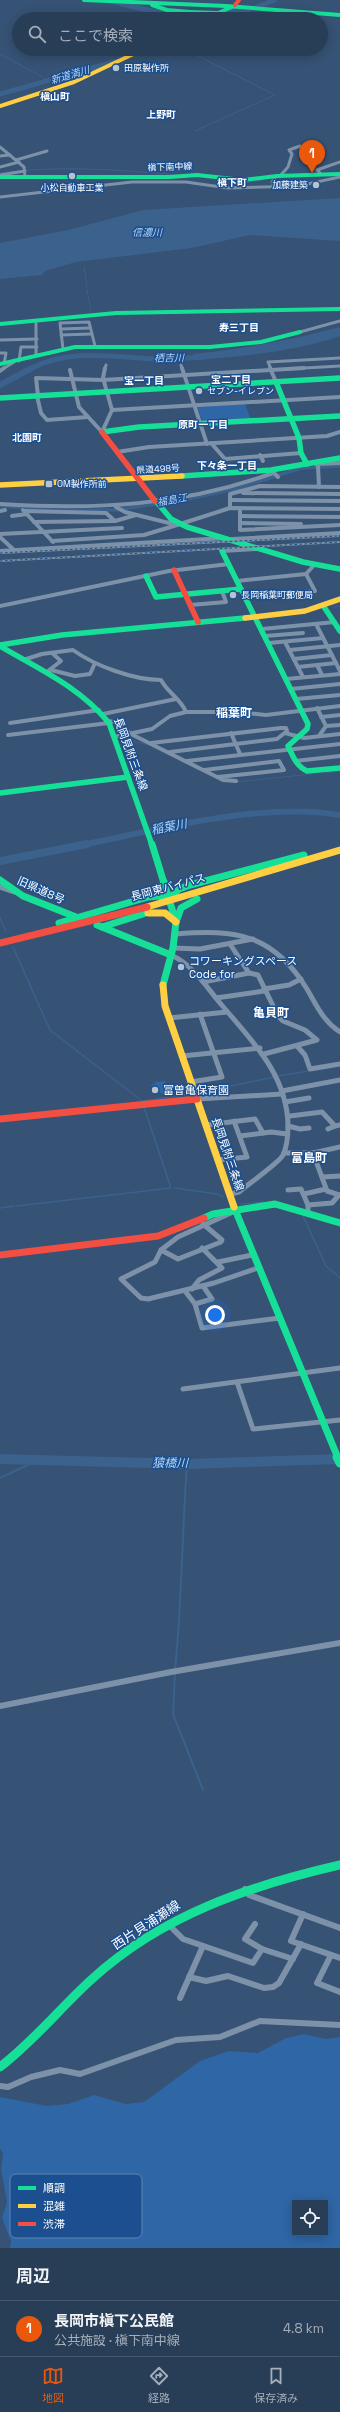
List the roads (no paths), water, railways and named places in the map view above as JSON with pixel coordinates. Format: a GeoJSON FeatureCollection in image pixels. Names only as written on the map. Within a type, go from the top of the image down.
{"type":"FeatureCollection","features":[{"type":"Feature","properties":{"kind":"main road"},"geometry":{"type":"LineString","coordinates":[[84,0],[121,0],[314,12]]}},
{"type":"Feature","properties":{"kind":"main road"},"geometry":{"type":"LineString","coordinates":[[148,3],[174,12]]}},
{"type":"Feature","properties":{"kind":"main road"},"geometry":{"type":"LineString","coordinates":[[220,12],[235,4]]}},
{"type":"Feature","properties":{"kind":"main road"},"geometry":{"type":"LineString","coordinates":[[328,13],[340,14]]}},
{"type":"Feature","properties":{"kind":"main road"},"geometry":{"type":"LineString","coordinates":[[0,108],[117,64],[131,56]]}},
{"type":"Feature","properties":{"kind":"main road","name":"槇下南中線"},"geometry":{"type":"LineString","coordinates":[[0,176],[25,174],[170,177],[197,175],[242,180],[278,176],[340,174]]}},
{"type":"Feature","properties":{"kind":"main road"},"geometry":{"type":"LineString","coordinates":[[0,324],[128,312],[340,309]]}},
{"type":"Feature","properties":{"kind":"main road"},"geometry":{"type":"LineString","coordinates":[[1,366],[36,355],[63,349],[95,346],[156,349],[210,347],[261,342],[300,332]]}},
{"type":"Feature","properties":{"kind":"main road"},"geometry":{"type":"LineString","coordinates":[[0,398],[340,378]]}},
{"type":"Feature","properties":{"kind":"main road"},"geometry":{"type":"LineString","coordinates":[[276,382],[299,438],[300,453],[307,464]]}},
{"type":"Feature","properties":{"kind":"main road"},"geometry":{"type":"LineString","coordinates":[[102,432],[139,427],[340,416]]}},
{"type":"Feature","properties":{"kind":"main road"},"geometry":{"type":"LineString","coordinates":[[102,432],[140,478],[156,502],[178,525],[229,538],[258,549],[340,569]]}},
{"type":"Feature","properties":{"kind":"main road","name":"県道498号"},"geometry":{"type":"LineString","coordinates":[[0,485],[140,478],[275,474],[307,464],[317,465],[340,458]]}},
{"type":"Feature","properties":{"kind":"main road"},"geometry":{"type":"LineString","coordinates":[[222,551],[254,616],[266,636],[308,726],[288,746],[299,769],[305,772],[340,768]]}},
{"type":"Feature","properties":{"kind":"main road"},"geometry":{"type":"LineString","coordinates":[[174,570],[198,622]]}},
{"type":"Feature","properties":{"kind":"main road"},"geometry":{"type":"LineString","coordinates":[[146,576],[156,596],[241,589]]}},
{"type":"Feature","properties":{"kind":"main road"},"geometry":{"type":"LineString","coordinates":[[0,645],[55,636],[297,612],[324,607],[340,599]]}},
{"type":"Feature","properties":{"kind":"main road"},"geometry":{"type":"LineString","coordinates":[[324,607],[340,631]]}},
{"type":"Feature","properties":{"kind":"main road","name":"長岡見附三条線"},"geometry":{"type":"LineString","coordinates":[[0,645],[23,660],[48,671],[101,712],[109,722],[147,828],[176,922],[176,934],[173,948],[164,974],[163,988],[169,1018],[252,1255],[280,1318],[340,1463]]}},
{"type":"Feature","properties":{"kind":"main road"},"geometry":{"type":"LineString","coordinates":[[0,793],[128,777]]}},
{"type":"Feature","properties":{"kind":"main road","name":"長岡東バイパス"},"geometry":{"type":"LineString","coordinates":[[4,941],[154,904],[189,891],[340,846]]}},
{"type":"Feature","properties":{"kind":"main road"},"geometry":{"type":"LineString","coordinates":[[4,941],[145,914],[165,913],[176,922],[181,908],[197,899],[340,851]]}},
{"type":"Feature","properties":{"kind":"main road","name":"長岡東バイパス"},"geometry":{"type":"LineString","coordinates":[[189,891],[340,851]]}},
{"type":"Feature","properties":{"kind":"main road","name":"旧県道8号"},"geometry":{"type":"LineString","coordinates":[[0,880],[23,896],[75,914],[137,900]]}},
{"type":"Feature","properties":{"kind":"main road"},"geometry":{"type":"LineString","coordinates":[[4,941],[137,900],[159,891],[164,880],[174,887],[189,891]]}},
{"type":"Feature","properties":{"kind":"main road"},"geometry":{"type":"LineString","coordinates":[[171,955],[100,926],[162,908],[169,904],[170,899],[176,891],[189,891]]}},
{"type":"Feature","properties":{"kind":"main road"},"geometry":{"type":"LineString","coordinates":[[137,900],[158,896],[182,901],[197,899]]}},
{"type":"Feature","properties":{"kind":"main road"},"geometry":{"type":"LineString","coordinates":[[0,1119],[197,1099]]}},
{"type":"Feature","properties":{"kind":"main road"},"geometry":{"type":"LineString","coordinates":[[0,1255],[175,1234],[202,1222],[213,1214],[278,1204],[340,1223]]}},
{"type":"Feature","properties":{"kind":"main road","name":"西片貝浦瀬線"},"geometry":{"type":"LineString","coordinates":[[0,2067],[18,2053],[113,1960],[167,1924],[206,1902],[244,1889],[290,1875],[340,1865]]}},
{"type":"Feature","properties":{"kind":"street"},"geometry":{"type":"LineString","coordinates":[[274,186],[272,182],[290,165],[292,154],[290,150],[300,146]]}},
{"type":"Feature","properties":{"kind":"street"},"geometry":{"type":"LineString","coordinates":[[0,147],[17,161],[25,174]]}},
{"type":"Feature","properties":{"kind":"street"},"geometry":{"type":"LineString","coordinates":[[0,167],[46,151]]}},
{"type":"Feature","properties":{"kind":"street"},"geometry":{"type":"LineString","coordinates":[[0,156],[10,155]]}},
{"type":"Feature","properties":{"kind":"street"},"geometry":{"type":"LineString","coordinates":[[321,174],[317,170],[340,162]]}},
{"type":"Feature","properties":{"kind":"street"},"geometry":{"type":"LineString","coordinates":[[0,197],[170,177]]}},
{"type":"Feature","properties":{"kind":"street"},"geometry":{"type":"LineString","coordinates":[[137,182],[186,182],[228,188],[303,186],[340,177]]}},
{"type":"Feature","properties":{"kind":"street"},"geometry":{"type":"LineString","coordinates":[[63,349],[60,323],[89,322],[95,346]]}},
{"type":"Feature","properties":{"kind":"street"},"geometry":{"type":"LineString","coordinates":[[300,332],[340,322]]}},
{"type":"Feature","properties":{"kind":"street"},"geometry":{"type":"LineString","coordinates":[[36,323],[36,355]]}},
{"type":"Feature","properties":{"kind":"street"},"geometry":{"type":"LineString","coordinates":[[61,329],[90,328]]}},
{"type":"Feature","properties":{"kind":"street"},"geometry":{"type":"LineString","coordinates":[[61,335],[91,334]]}},
{"type":"Feature","properties":{"kind":"street"},"geometry":{"type":"LineString","coordinates":[[0,340],[36,339]]}},
{"type":"Feature","properties":{"kind":"street"},"geometry":{"type":"LineString","coordinates":[[17,362],[21,347],[37,347]]}},
{"type":"Feature","properties":{"kind":"street"},"geometry":{"type":"LineString","coordinates":[[0,353],[6,353],[1,366]]}},
{"type":"Feature","properties":{"kind":"street"},"geometry":{"type":"LineString","coordinates":[[276,382],[268,362],[340,358]]}},
{"type":"Feature","properties":{"kind":"street"},"geometry":{"type":"LineString","coordinates":[[70,370],[79,407],[102,432],[112,410],[103,380],[106,365]]}},
{"type":"Feature","properties":{"kind":"street"},"geometry":{"type":"LineString","coordinates":[[181,365],[187,387],[209,444],[225,459],[300,453]]}},
{"type":"Feature","properties":{"kind":"street"},"geometry":{"type":"LineString","coordinates":[[88,417],[47,420],[41,413],[36,378],[103,380],[340,366]]}},
{"type":"Feature","properties":{"kind":"street"},"geometry":{"type":"LineString","coordinates":[[112,410],[340,397]]}},
{"type":"Feature","properties":{"kind":"street"},"geometry":{"type":"LineString","coordinates":[[118,452],[149,447],[327,436],[340,432]]}},
{"type":"Feature","properties":{"kind":"street"},"geometry":{"type":"LineString","coordinates":[[260,455],[263,461]]}},
{"type":"Feature","properties":{"kind":"street"},"geometry":{"type":"LineString","coordinates":[[320,487],[317,465],[340,464]]}},
{"type":"Feature","properties":{"kind":"street"},"geometry":{"type":"LineString","coordinates":[[12,516],[25,509],[118,508],[200,496],[275,474]]}},
{"type":"Feature","properties":{"kind":"street"},"geometry":{"type":"LineString","coordinates":[[230,508],[230,494],[260,486],[340,487]]}},
{"type":"Feature","properties":{"kind":"street"},"geometry":{"type":"LineString","coordinates":[[300,486],[300,516],[302,525]]}},
{"type":"Feature","properties":{"kind":"street"},"geometry":{"type":"LineString","coordinates":[[240,492],[340,494]]}},
{"type":"Feature","properties":{"kind":"street"},"geometry":{"type":"LineString","coordinates":[[230,500],[340,501]]}},
{"type":"Feature","properties":{"kind":"street"},"geometry":{"type":"LineString","coordinates":[[0,504],[25,509],[106,513],[115,521]]}},
{"type":"Feature","properties":{"kind":"street"},"geometry":{"type":"LineString","coordinates":[[118,508],[137,515],[178,525]]}},
{"type":"Feature","properties":{"kind":"street"},"geometry":{"type":"LineString","coordinates":[[52,541],[144,535],[230,508],[340,509]]}},
{"type":"Feature","properties":{"kind":"street"},"geometry":{"type":"LineString","coordinates":[[240,508],[240,530],[302,525]]}},
{"type":"Feature","properties":{"kind":"street"},"geometry":{"type":"LineString","coordinates":[[25,509],[34,522],[58,548]]}},
{"type":"Feature","properties":{"kind":"street"},"geometry":{"type":"LineString","coordinates":[[0,511],[5,510]]}},
{"type":"Feature","properties":{"kind":"street"},"geometry":{"type":"LineString","coordinates":[[34,522],[115,521],[137,515]]}},
{"type":"Feature","properties":{"kind":"street"},"geometry":{"type":"LineString","coordinates":[[240,516],[340,517]]}},
{"type":"Feature","properties":{"kind":"street"},"geometry":{"type":"LineString","coordinates":[[240,523],[340,525]]}},
{"type":"Feature","properties":{"kind":"street"},"geometry":{"type":"LineString","coordinates":[[0,535],[122,528]]}},
{"type":"Feature","properties":{"kind":"street"},"geometry":{"type":"LineString","coordinates":[[0,551],[340,533]]}},
{"type":"Feature","properties":{"kind":"street"},"geometry":{"type":"LineString","coordinates":[[0,535],[14,550]]}},
{"type":"Feature","properties":{"kind":"street"},"geometry":{"type":"LineString","coordinates":[[222,551],[258,549]]}},
{"type":"Feature","properties":{"kind":"street"},"geometry":{"type":"LineString","coordinates":[[0,606],[174,570],[229,564]]}},
{"type":"Feature","properties":{"kind":"street"},"geometry":{"type":"LineString","coordinates":[[237,581],[306,574],[315,564]]}},
{"type":"Feature","properties":{"kind":"street"},"geometry":{"type":"LineString","coordinates":[[245,597],[315,591],[306,574]]}},
{"type":"Feature","properties":{"kind":"street"},"geometry":{"type":"LineString","coordinates":[[190,605],[226,602],[222,591]]}},
{"type":"Feature","properties":{"kind":"street"},"geometry":{"type":"LineString","coordinates":[[262,629],[335,622]]}},
{"type":"Feature","properties":{"kind":"street"},"geometry":{"type":"LineString","coordinates":[[286,679],[340,672],[316,624]]}},
{"type":"Feature","properties":{"kind":"street"},"geometry":{"type":"LineString","coordinates":[[299,625],[306,640]]}},
{"type":"Feature","properties":{"kind":"street"},"geometry":{"type":"LineString","coordinates":[[266,636],[303,633]]}},
{"type":"Feature","properties":{"kind":"street"},"geometry":{"type":"LineString","coordinates":[[269,643],[323,638]]}},
{"type":"Feature","properties":{"kind":"street"},"geometry":{"type":"LineString","coordinates":[[286,642],[303,677]]}},
{"type":"Feature","properties":{"kind":"street"},"geometry":{"type":"LineString","coordinates":[[290,650],[340,645]]}},
{"type":"Feature","properties":{"kind":"street"},"geometry":{"type":"LineString","coordinates":[[23,660],[73,650],[95,663],[119,673],[150,680],[161,680],[167,691],[184,706],[186,712]]}},
{"type":"Feature","properties":{"kind":"street"},"geometry":{"type":"LineString","coordinates":[[48,671],[52,666],[61,661],[52,653]]}},
{"type":"Feature","properties":{"kind":"street"},"geometry":{"type":"LineString","coordinates":[[294,658],[332,655]]}},
{"type":"Feature","properties":{"kind":"street"},"geometry":{"type":"LineString","coordinates":[[48,671],[82,676],[90,674],[95,663]]}},
{"type":"Feature","properties":{"kind":"street"},"geometry":{"type":"LineString","coordinates":[[298,666],[336,663]]}},
{"type":"Feature","properties":{"kind":"street"},"geometry":{"type":"LineString","coordinates":[[317,665],[322,675]]}},
{"type":"Feature","properties":{"kind":"street"},"geometry":{"type":"LineString","coordinates":[[291,689],[340,684]]}},
{"type":"Feature","properties":{"kind":"street"},"geometry":{"type":"LineString","coordinates":[[296,699],[340,695]]}},
{"type":"Feature","properties":{"kind":"street"},"geometry":{"type":"LineString","coordinates":[[10,723],[68,715],[78,716],[176,699]]}},
{"type":"Feature","properties":{"kind":"street"},"geometry":{"type":"LineString","coordinates":[[114,737],[152,729],[170,716],[186,712],[239,712],[266,715],[340,706]]}},
{"type":"Feature","properties":{"kind":"street"},"geometry":{"type":"LineString","coordinates":[[317,708],[326,726]]}},
{"type":"Feature","properties":{"kind":"street"},"geometry":{"type":"LineString","coordinates":[[321,717],[340,715]]}},
{"type":"Feature","properties":{"kind":"street"},"geometry":{"type":"LineString","coordinates":[[8,736],[116,722],[131,734],[218,777],[227,781],[236,781]]}},
{"type":"Feature","properties":{"kind":"street"},"geometry":{"type":"LineString","coordinates":[[326,726],[340,725]]}},
{"type":"Feature","properties":{"kind":"street"},"geometry":{"type":"LineString","coordinates":[[320,736],[326,726]]}},
{"type":"Feature","properties":{"kind":"street"},"geometry":{"type":"LineString","coordinates":[[151,743],[154,741],[285,728],[287,731],[285,733]]}},
{"type":"Feature","properties":{"kind":"street"},"geometry":{"type":"LineString","coordinates":[[231,733],[240,754]]}},
{"type":"Feature","properties":{"kind":"street"},"geometry":{"type":"LineString","coordinates":[[170,752],[277,739],[285,733],[299,736],[340,734]]}},
{"type":"Feature","properties":{"kind":"street"},"geometry":{"type":"LineString","coordinates":[[187,761],[340,744]]}},
{"type":"Feature","properties":{"kind":"street"},"geometry":{"type":"LineString","coordinates":[[267,751],[271,761]]}},
{"type":"Feature","properties":{"kind":"street"},"geometry":{"type":"LineString","coordinates":[[295,761],[340,756]]}},
{"type":"Feature","properties":{"kind":"street"},"geometry":{"type":"LineString","coordinates":[[204,770],[271,761],[279,761],[284,770],[218,777]]}},
{"type":"Feature","properties":{"kind":"street"},"geometry":{"type":"LineString","coordinates":[[0,887],[23,896]]}},
{"type":"Feature","properties":{"kind":"street"},"geometry":{"type":"LineString","coordinates":[[176,934],[220,931],[253,938],[270,945],[284,957],[301,980],[324,1021],[340,1032]]}},
{"type":"Feature","properties":{"kind":"street"},"geometry":{"type":"LineString","coordinates":[[173,948],[183,951],[230,944],[253,938]]}},
{"type":"Feature","properties":{"kind":"street"},"geometry":{"type":"LineString","coordinates":[[230,944],[249,973]]}},
{"type":"Feature","properties":{"kind":"street"},"geometry":{"type":"LineString","coordinates":[[171,955],[185,962],[227,1012],[260,1048],[274,1068],[290,1116],[284,1153],[243,1189],[237,1193],[230,1194]]}},
{"type":"Feature","properties":{"kind":"street"},"geometry":{"type":"LineString","coordinates":[[203,982],[221,976],[249,973],[258,975],[264,990],[274,1005],[278,1016],[283,1021],[305,1030],[317,1040],[264,1054]]}},
{"type":"Feature","properties":{"kind":"street"},"geometry":{"type":"LineString","coordinates":[[216,998],[289,985],[301,980]]}},
{"type":"Feature","properties":{"kind":"street"},"geometry":{"type":"LineString","coordinates":[[169,1018],[227,1012]]}},
{"type":"Feature","properties":{"kind":"street"},"geometry":{"type":"LineString","coordinates":[[192,1082],[222,1078],[200,1014]]}},
{"type":"Feature","properties":{"kind":"street"},"geometry":{"type":"LineString","coordinates":[[297,1046],[305,1055],[310,1069],[340,1064]]}},
{"type":"Feature","properties":{"kind":"street"},"geometry":{"type":"LineString","coordinates":[[182,1056],[260,1048]]}},
{"type":"Feature","properties":{"kind":"street"},"geometry":{"type":"LineString","coordinates":[[197,1099],[282,1093],[340,1080]]}},
{"type":"Feature","properties":{"kind":"street"},"geometry":{"type":"LineString","coordinates":[[285,1102],[309,1098]]}},
{"type":"Feature","properties":{"kind":"street"},"geometry":{"type":"LineString","coordinates":[[290,1116],[322,1112],[338,1126]]}},
{"type":"Feature","properties":{"kind":"street"},"geometry":{"type":"LineString","coordinates":[[206,1125],[234,1121],[257,1120],[263,1133]]}},
{"type":"Feature","properties":{"kind":"street"},"geometry":{"type":"LineString","coordinates":[[218,1160],[247,1156],[234,1121]]}},
{"type":"Feature","properties":{"kind":"street"},"geometry":{"type":"LineString","coordinates":[[288,1126],[300,1129],[309,1128]]}},
{"type":"Feature","properties":{"kind":"street"},"geometry":{"type":"LineString","coordinates":[[328,1128],[338,1126]]}},
{"type":"Feature","properties":{"kind":"street"},"geometry":{"type":"LineString","coordinates":[[240,1136],[263,1133],[287,1134]]}},
{"type":"Feature","properties":{"kind":"street"},"geometry":{"type":"LineString","coordinates":[[284,1153],[313,1153],[340,1147]]}},
{"type":"Feature","properties":{"kind":"street"},"geometry":{"type":"LineString","coordinates":[[313,1153],[326,1189],[328,1192],[340,1195]]}},
{"type":"Feature","properties":{"kind":"street"},"geometry":{"type":"LineString","coordinates":[[322,1177],[340,1176]]}},
{"type":"Feature","properties":{"kind":"street"},"geometry":{"type":"LineString","coordinates":[[288,1190],[302,1189],[308,1205],[308,1213]]}},
{"type":"Feature","properties":{"kind":"street"},"geometry":{"type":"LineString","coordinates":[[304,1194],[326,1189]]}},
{"type":"Feature","properties":{"kind":"street"},"geometry":{"type":"LineString","coordinates":[[308,1205],[332,1203],[340,1195]]}},
{"type":"Feature","properties":{"kind":"street"},"geometry":{"type":"LineString","coordinates":[[161,1250],[178,1259],[222,1240],[202,1222]]}},
{"type":"Feature","properties":{"kind":"street"},"geometry":{"type":"LineString","coordinates":[[175,1234],[161,1250],[155,1262],[121,1279],[141,1298],[154,1298],[185,1291],[258,1268]]}},
{"type":"Feature","properties":{"kind":"street"},"geometry":{"type":"LineString","coordinates":[[192,1289],[199,1280],[222,1268],[218,1262],[202,1248]]}},
{"type":"Feature","properties":{"kind":"street"},"geometry":{"type":"LineString","coordinates":[[218,1262],[252,1255]]}},
{"type":"Feature","properties":{"kind":"street"},"geometry":{"type":"LineString","coordinates":[[195,1304],[212,1299],[203,1286]]}},
{"type":"Feature","properties":{"kind":"street"},"geometry":{"type":"LineString","coordinates":[[185,1291],[195,1304],[202,1328],[280,1318]]}},
{"type":"Feature","properties":{"kind":"street"},"geometry":{"type":"LineString","coordinates":[[183,1389],[340,1368]]}},
{"type":"Feature","properties":{"kind":"street"},"geometry":{"type":"LineString","coordinates":[[237,1382],[253,1429],[340,1420]]}},
{"type":"Feature","properties":{"kind":"street"},"geometry":{"type":"LineString","coordinates":[[0,1706],[171,1672],[340,1643]]}},
{"type":"Feature","properties":{"kind":"street"},"geometry":{"type":"LineString","coordinates":[[244,1889],[249,1895],[340,1928]]}},
{"type":"Feature","properties":{"kind":"street"},"geometry":{"type":"LineString","coordinates":[[303,1914],[291,1937],[292,1940],[340,1958]]}},
{"type":"Feature","properties":{"kind":"street"},"geometry":{"type":"LineString","coordinates":[[167,1924],[184,1939],[253,1963],[262,1949]]}},
{"type":"Feature","properties":{"kind":"street"},"geometry":{"type":"LineString","coordinates":[[255,1924],[245,1940],[262,1949],[293,1959]]}},
{"type":"Feature","properties":{"kind":"street"},"geometry":{"type":"LineString","coordinates":[[190,1977],[206,1981],[228,1976],[264,1988],[273,1987],[280,1983],[301,1944]]}},
{"type":"Feature","properties":{"kind":"street"},"geometry":{"type":"LineString","coordinates":[[180,1998],[203,1946]]}},
{"type":"Feature","properties":{"kind":"street"},"geometry":{"type":"LineString","coordinates":[[331,1955],[317,1983],[340,1992]]}},
{"type":"Feature","properties":{"kind":"street"},"geometry":{"type":"LineString","coordinates":[[0,2086],[8,2087],[31,2077],[60,2070],[80,2074],[176,2040],[220,2037],[260,2021],[340,2025]]}},
{"type":"Feature","properties":{"kind":"water","name":"信濃川"},"geometry":{"type":"Polygon","coordinates":[[[340,198],[340,241],[250,235],[192,248],[76,262],[45,271],[42,275],[0,279],[0,243],[68,230],[143,210],[340,198]]]}},
{"type":"Feature","properties":{"kind":"water"},"geometry":{"type":"Polygon","coordinates":[[[340,327],[340,336],[287,350],[196,360],[193,354],[267,344],[340,327]]]}},
{"type":"Feature","properties":{"kind":"waterway"},"geometry":{"type":"LineString","coordinates":[[238,12],[254,8],[274,0]]}},
{"type":"Feature","properties":{"kind":"waterway"},"geometry":{"type":"LineString","coordinates":[[111,1],[159,12]]}},
{"type":"Feature","properties":{"kind":"waterway"},"geometry":{"type":"LineString","coordinates":[[0,54],[46,79]]}},
{"type":"Feature","properties":{"kind":"waterway"},"geometry":{"type":"LineString","coordinates":[[195,131],[275,95],[198,56]]}},
{"type":"Feature","properties":{"kind":"waterway","name":"新道満川"},"geometry":{"type":"LineString","coordinates":[[0,94],[117,61]]}},
{"type":"Feature","properties":{"kind":"waterway"},"geometry":{"type":"LineString","coordinates":[[0,173],[45,169],[90,169],[180,175]]}},
{"type":"Feature","properties":{"kind":"waterway"},"geometry":{"type":"LineString","coordinates":[[217,179],[244,183],[263,180]]}},
{"type":"Feature","properties":{"kind":"waterway"},"geometry":{"type":"LineString","coordinates":[[84,267],[87,287]]}},
{"type":"Feature","properties":{"kind":"waterway"},"geometry":{"type":"LineString","coordinates":[[87,290],[91,311]]}},
{"type":"Feature","properties":{"kind":"waterway","name":"栖吉川"},"geometry":{"type":"LineString","coordinates":[[31,369],[45,362],[75,356],[91,355],[159,359],[205,357]]}},
{"type":"Feature","properties":{"kind":"waterway","name":"栖吉川"},"geometry":{"type":"LineString","coordinates":[[0,385],[31,369]]}},
{"type":"Feature","properties":{"kind":"waterway","name":"福島江"},"geometry":{"type":"LineString","coordinates":[[0,506],[53,510],[116,510],[188,499],[239,488],[301,468],[340,466]]}},
{"type":"Feature","properties":{"kind":"waterway"},"geometry":{"type":"LineString","coordinates":[[334,607],[340,606]]}},
{"type":"Feature","properties":{"kind":"waterway"},"geometry":{"type":"LineString","coordinates":[[120,738],[149,745]]}},
{"type":"Feature","properties":{"kind":"waterway"},"geometry":{"type":"LineString","coordinates":[[179,760],[199,770]]}},
{"type":"Feature","properties":{"kind":"waterway"},"geometry":{"type":"LineString","coordinates":[[326,773],[340,771]]}},
{"type":"Feature","properties":{"kind":"waterway"},"geometry":{"type":"LineString","coordinates":[[236,782],[312,774]]}},
{"type":"Feature","properties":{"kind":"waterway","name":"稲葉川"},"geometry":{"type":"LineString","coordinates":[[84,845],[177,825],[244,815],[277,812],[309,812],[340,815]]}},
{"type":"Feature","properties":{"kind":"waterway","name":"稲葉川"},"geometry":{"type":"LineString","coordinates":[[0,861],[84,845]]}},
{"type":"Feature","properties":{"kind":"waterway"},"geometry":{"type":"LineString","coordinates":[[0,918],[6,932]]}},
{"type":"Feature","properties":{"kind":"waterway"},"geometry":{"type":"LineString","coordinates":[[13,947],[50,1030],[142,1101],[192,1094]]}},
{"type":"Feature","properties":{"kind":"waterway"},"geometry":{"type":"LineString","coordinates":[[278,1076],[309,1071]]}},
{"type":"Feature","properties":{"kind":"waterway"},"geometry":{"type":"LineString","coordinates":[[197,1093],[274,1077]]}},
{"type":"Feature","properties":{"kind":"waterway"},"geometry":{"type":"LineString","coordinates":[[17,1206],[171,1188],[144,1107]]}},
{"type":"Feature","properties":{"kind":"waterway"},"geometry":{"type":"LineString","coordinates":[[175,1188],[217,1194],[223,1197]]}},
{"type":"Feature","properties":{"kind":"waterway"},"geometry":{"type":"LineString","coordinates":[[240,1204],[264,1202]]}},
{"type":"Feature","properties":{"kind":"waterway"},"geometry":{"type":"LineString","coordinates":[[0,1208],[14,1206]]}},
{"type":"Feature","properties":{"kind":"waterway"},"geometry":{"type":"LineString","coordinates":[[303,1216],[326,1266],[340,1278]]}},
{"type":"Feature","properties":{"kind":"waterway","name":"猿橋川"},"geometry":{"type":"LineString","coordinates":[[0,1459],[187,1464],[340,1459]]}},
{"type":"Feature","properties":{"kind":"waterway"},"geometry":{"type":"LineString","coordinates":[[0,1478],[36,1461]]}},
{"type":"Feature","properties":{"kind":"waterway"},"geometry":{"type":"LineString","coordinates":[[175,1670],[187,1464]]}},
{"type":"Feature","properties":{"kind":"waterway"},"geometry":{"type":"LineString","coordinates":[[175,1674],[173,1714],[203,1790]]}},
{"type":"Feature","properties":{"kind":"railway"},"geometry":{"type":"LineString","coordinates":[[0,553],[338,536]]}},
{"type":"Feature","properties":{"kind":"railway"},"geometry":{"type":"LineString","coordinates":[[0,561],[340,542]]}},
{"type":"Feature","properties":{"kind":"place","name":"田原製作所"},"geometry":{"type":"Point","coordinates":[116,68]}},
{"type":"Feature","properties":{"kind":"place","name":"長岡市槇下公民館"},"geometry":{"type":"Point","coordinates":[312,173]}},
{"type":"Feature","properties":{"kind":"place","name":"小松自動車工業"},"geometry":{"type":"Point","coordinates":[72,176]}},
{"type":"Feature","properties":{"kind":"place","name":"加藤建築"},"geometry":{"type":"Point","coordinates":[316,185]}},
{"type":"Feature","properties":{"kind":"place","name":"セブン-イレブン"},"geometry":{"type":"Point","coordinates":[199,391]}},
{"type":"Feature","properties":{"kind":"place","name":"OM製作所前"},"geometry":{"type":"Point","coordinates":[49,484]}},
{"type":"Feature","properties":{"kind":"place","name":"長岡稲葉町郵便局"},"geometry":{"type":"Point","coordinates":[233,595]}},
{"type":"Feature","properties":{"kind":"place","name":"コワーキングスペース Code for"},"geometry":{"type":"Point","coordinates":[181,967]}},
{"type":"Feature","properties":{"kind":"place","name":"富曽亀保育園"},"geometry":{"type":"Point","coordinates":[155,1090]}},
{"type":"Feature","properties":{"kind":"district","name":"槇山町"},"geometry":{"type":"Point","coordinates":[55,96]}},
{"type":"Feature","properties":{"kind":"district","name":"上野町"},"geometry":{"type":"Point","coordinates":[161,114]}},
{"type":"Feature","properties":{"kind":"district","name":"槇下町"},"geometry":{"type":"Point","coordinates":[232,182]}},
{"type":"Feature","properties":{"kind":"district","name":"寿三丁目"},"geometry":{"type":"Point","coordinates":[239,327]}},
{"type":"Feature","properties":{"kind":"district","name":"宝二丁目"},"geometry":{"type":"Point","coordinates":[231,379]}},
{"type":"Feature","properties":{"kind":"district","name":"宝一丁目"},"geometry":{"type":"Point","coordinates":[144,380]}},
{"type":"Feature","properties":{"kind":"district","name":"原町一丁目"},"geometry":{"type":"Point","coordinates":[203,424]}},
{"type":"Feature","properties":{"kind":"district","name":"北園町"},"geometry":{"type":"Point","coordinates":[27,437]}},
{"type":"Feature","properties":{"kind":"district","name":"下々条一丁目"},"geometry":{"type":"Point","coordinates":[227,465]}},
{"type":"Feature","properties":{"kind":"district","name":"稲葉町"},"geometry":{"type":"Point","coordinates":[234,713]}},
{"type":"Feature","properties":{"kind":"district","name":"亀貝町"},"geometry":{"type":"Point","coordinates":[271,1013]}},
{"type":"Feature","properties":{"kind":"district","name":"富島町"},"geometry":{"type":"Point","coordinates":[309,1158]}}]}
